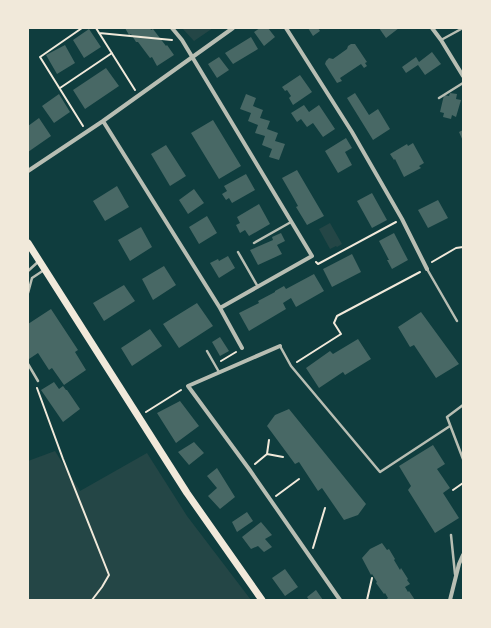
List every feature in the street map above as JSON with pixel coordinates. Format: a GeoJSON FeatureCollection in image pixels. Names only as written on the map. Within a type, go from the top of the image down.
{"type":"FeatureCollection","features":[{"type":"Feature","properties":{"kind":"main road"},"geometry":{"type":"LineString","coordinates":[[28,243],[186,493],[262,600]]}},
{"type":"Feature","properties":{"kind":"street"},"geometry":{"type":"LineString","coordinates":[[172,28],[182,40],[312,256],[220,308]]}},
{"type":"Feature","properties":{"kind":"street"},"geometry":{"type":"LineString","coordinates":[[28,171],[139,96],[233,28]]}},
{"type":"Feature","properties":{"kind":"street"},"geometry":{"type":"LineString","coordinates":[[286,28],[352,132],[402,219],[427,269]]}},
{"type":"Feature","properties":{"kind":"street"},"geometry":{"type":"LineString","coordinates":[[432,28],[463,76]]}},
{"type":"Feature","properties":{"kind":"street"},"geometry":{"type":"LineString","coordinates":[[103,121],[220,308],[242,348]]}},
{"type":"Feature","properties":{"kind":"street"},"geometry":{"type":"LineString","coordinates":[[280,346],[188,386],[249,469],[340,600]]}},
{"type":"Feature","properties":{"kind":"street"},"geometry":{"type":"LineString","coordinates":[[450,600],[459,564],[463,555]]}},
{"type":"Feature","properties":{"kind":"lane"},"geometry":{"type":"LineString","coordinates":[[441,40],[463,28]]}},
{"type":"Feature","properties":{"kind":"lane"},"geometry":{"type":"LineString","coordinates":[[438,98],[463,84]]}},
{"type":"Feature","properties":{"kind":"lane"},"geometry":{"type":"LineString","coordinates":[[254,243],[291,222]]}},
{"type":"Feature","properties":{"kind":"lane"},"geometry":{"type":"LineString","coordinates":[[238,252],[258,287]]}},
{"type":"Feature","properties":{"kind":"lane"},"geometry":{"type":"LineString","coordinates":[[28,271],[40,261]]}},
{"type":"Feature","properties":{"kind":"lane"},"geometry":{"type":"LineString","coordinates":[[28,293],[32,278],[44,269]]}},
{"type":"Feature","properties":{"kind":"lane"},"geometry":{"type":"LineString","coordinates":[[427,269],[457,321]]}},
{"type":"Feature","properties":{"kind":"lane"},"geometry":{"type":"LineString","coordinates":[[280,346],[291,366],[380,472],[450,426]]}},
{"type":"Feature","properties":{"kind":"lane"},"geometry":{"type":"LineString","coordinates":[[207,351],[219,372]]}},
{"type":"Feature","properties":{"kind":"lane"},"geometry":{"type":"LineString","coordinates":[[28,364],[38,381]]}},
{"type":"Feature","properties":{"kind":"lane"},"geometry":{"type":"LineString","coordinates":[[463,406],[447,417],[463,459]]}},
{"type":"Feature","properties":{"kind":"lane"},"geometry":{"type":"LineString","coordinates":[[451,535],[456,579]]}},
{"type":"Feature","properties":{"kind":"path"},"geometry":{"type":"LineString","coordinates":[[82,28],[40,57],[87,132]]}},
{"type":"Feature","properties":{"kind":"path"},"geometry":{"type":"LineString","coordinates":[[96,28],[139,96]]}},
{"type":"Feature","properties":{"kind":"path"},"geometry":{"type":"LineString","coordinates":[[99,33],[182,40]]}},
{"type":"Feature","properties":{"kind":"path"},"geometry":{"type":"LineString","coordinates":[[60,88],[112,53]]}},
{"type":"Feature","properties":{"kind":"path"},"geometry":{"type":"LineString","coordinates":[[312,256],[318,264],[402,219]]}},
{"type":"Feature","properties":{"kind":"path"},"geometry":{"type":"LineString","coordinates":[[291,366],[341,334],[334,323],[337,316],[427,269],[432,261],[456,248],[463,247]]}},
{"type":"Feature","properties":{"kind":"path"},"geometry":{"type":"LineString","coordinates":[[215,365],[242,348]]}},
{"type":"Feature","properties":{"kind":"path"},"geometry":{"type":"LineString","coordinates":[[38,381],[37,387],[41,401],[109,575],[92,600]]}},
{"type":"Feature","properties":{"kind":"path"},"geometry":{"type":"LineString","coordinates":[[138,417],[188,386]]}},
{"type":"Feature","properties":{"kind":"path"},"geometry":{"type":"LineString","coordinates":[[249,469],[267,454],[269,440]]}},
{"type":"Feature","properties":{"kind":"path"},"geometry":{"type":"LineString","coordinates":[[267,454],[283,457]]}},
{"type":"Feature","properties":{"kind":"path"},"geometry":{"type":"LineString","coordinates":[[271,500],[299,479]]}},
{"type":"Feature","properties":{"kind":"path"},"geometry":{"type":"LineString","coordinates":[[453,490],[463,483]]}},
{"type":"Feature","properties":{"kind":"path"},"geometry":{"type":"LineString","coordinates":[[310,557],[325,508]]}},
{"type":"Feature","properties":{"kind":"path"},"geometry":{"type":"LineString","coordinates":[[367,600],[372,578]]}},
{"type":"Feature","properties":{"kind":"shaded area"},"geometry":{"type":"Polygon","coordinates":[[[182,28],[213,28],[194,41],[182,28]]]}},
{"type":"Feature","properties":{"kind":"shaded area"},"geometry":{"type":"Polygon","coordinates":[[[330,223],[342,244],[330,249],[319,229],[330,223]]]}},
{"type":"Feature","properties":{"kind":"shaded area"},"geometry":{"type":"Polygon","coordinates":[[[55,451],[80,491],[147,453],[187,516],[251,600],[28,600],[28,461],[55,451]]]}},
{"type":"Feature","properties":{"kind":"building"},"geometry":{"type":"Polygon","coordinates":[[[125,28],[153,29],[174,55],[157,66],[152,57],[150,58],[131,34],[129,35],[125,28]]]}},
{"type":"Feature","properties":{"kind":"building"},"geometry":{"type":"Polygon","coordinates":[[[260,28],[268,28],[275,37],[264,46],[254,32],[260,28]]]}},
{"type":"Feature","properties":{"kind":"building"},"geometry":{"type":"Polygon","coordinates":[[[308,28],[318,28],[320,31],[313,36],[308,28]]]}},
{"type":"Feature","properties":{"kind":"building"},"geometry":{"type":"Polygon","coordinates":[[[379,28],[399,28],[386,38],[379,28]]]}},
{"type":"Feature","properties":{"kind":"building"},"geometry":{"type":"Polygon","coordinates":[[[89,29],[101,47],[84,58],[73,40],[89,29]]]}},
{"type":"Feature","properties":{"kind":"building"},"geometry":{"type":"Polygon","coordinates":[[[251,37],[258,49],[233,64],[225,53],[251,37]]]}},
{"type":"Feature","properties":{"kind":"building"},"geometry":{"type":"Polygon","coordinates":[[[351,44],[355,44],[367,62],[365,63],[367,66],[364,68],[361,64],[340,78],[342,81],[337,83],[325,64],[326,61],[329,58],[333,59],[347,49],[351,44]]]}},
{"type":"Feature","properties":{"kind":"building"},"geometry":{"type":"Polygon","coordinates":[[[65,45],[75,63],[57,74],[46,55],[65,45]]]}},
{"type":"Feature","properties":{"kind":"building"},"geometry":{"type":"Polygon","coordinates":[[[432,52],[441,64],[425,75],[418,65],[406,73],[402,67],[416,57],[419,62],[432,52]]]}},
{"type":"Feature","properties":{"kind":"building"},"geometry":{"type":"Polygon","coordinates":[[[219,57],[229,70],[217,78],[208,64],[219,57]]]}},
{"type":"Feature","properties":{"kind":"building"},"geometry":{"type":"Polygon","coordinates":[[[106,68],[119,86],[85,109],[73,90],[106,68]]]}},
{"type":"Feature","properties":{"kind":"building"},"geometry":{"type":"Polygon","coordinates":[[[300,75],[312,92],[293,105],[289,98],[291,96],[287,90],[285,91],[282,87],[300,75]]]}},
{"type":"Feature","properties":{"kind":"building"},"geometry":{"type":"Polygon","coordinates":[[[355,93],[369,115],[378,109],[390,129],[373,140],[347,98],[355,93]]]}},
{"type":"Feature","properties":{"kind":"building"},"geometry":{"type":"Polygon","coordinates":[[[450,93],[457,94],[456,99],[461,100],[456,117],[452,115],[451,119],[443,117],[444,113],[440,112],[444,95],[449,96],[450,93]]]}},
{"type":"Feature","properties":{"kind":"building"},"geometry":{"type":"Polygon","coordinates":[[[59,94],[70,112],[54,123],[42,106],[59,94]]]}},
{"type":"Feature","properties":{"kind":"building"},"geometry":{"type":"Polygon","coordinates":[[[246,94],[256,98],[253,106],[263,110],[260,118],[270,121],[267,129],[278,133],[275,141],[285,144],[279,160],[269,157],[272,149],[262,145],[265,136],[255,133],[258,125],[248,121],[251,113],[240,109],[246,94]]]}},
{"type":"Feature","properties":{"kind":"building"},"geometry":{"type":"Polygon","coordinates":[[[304,105],[309,112],[319,105],[335,129],[323,137],[313,123],[307,127],[301,119],[297,122],[291,113],[304,105]]]}},
{"type":"Feature","properties":{"kind":"building"},"geometry":{"type":"Polygon","coordinates":[[[39,118],[51,136],[28,152],[28,126],[39,118]]]}},
{"type":"Feature","properties":{"kind":"building"},"geometry":{"type":"Polygon","coordinates":[[[213,120],[241,166],[219,179],[191,133],[213,120]]]}},
{"type":"Feature","properties":{"kind":"building"},"geometry":{"type":"Polygon","coordinates":[[[463,130],[463,141],[459,132],[463,130]]]}},
{"type":"Feature","properties":{"kind":"building"},"geometry":{"type":"Polygon","coordinates":[[[346,138],[352,148],[345,152],[352,165],[338,173],[325,151],[346,138]]]}},
{"type":"Feature","properties":{"kind":"building"},"geometry":{"type":"Polygon","coordinates":[[[413,143],[424,163],[419,166],[421,168],[404,177],[395,159],[394,160],[390,154],[407,144],[408,146],[413,143]]]}},
{"type":"Feature","properties":{"kind":"building"},"geometry":{"type":"Polygon","coordinates":[[[166,145],[186,176],[170,186],[151,154],[166,145]]]}},
{"type":"Feature","properties":{"kind":"building"},"geometry":{"type":"Polygon","coordinates":[[[297,170],[324,216],[307,225],[296,207],[298,206],[282,178],[297,170]]]}},
{"type":"Feature","properties":{"kind":"building"},"geometry":{"type":"Polygon","coordinates":[[[246,174],[255,190],[232,203],[229,198],[226,200],[222,194],[227,191],[224,186],[246,174]]]}},
{"type":"Feature","properties":{"kind":"building"},"geometry":{"type":"Polygon","coordinates":[[[117,186],[129,207],[105,221],[93,201],[117,186]]]}},
{"type":"Feature","properties":{"kind":"building"},"geometry":{"type":"Polygon","coordinates":[[[194,189],[204,203],[188,214],[179,200],[194,189]]]}},
{"type":"Feature","properties":{"kind":"building"},"geometry":{"type":"Polygon","coordinates":[[[372,193],[387,220],[372,228],[357,201],[372,193]]]}},
{"type":"Feature","properties":{"kind":"building"},"geometry":{"type":"Polygon","coordinates":[[[438,200],[448,218],[428,228],[418,210],[438,200]]]}},
{"type":"Feature","properties":{"kind":"building"},"geometry":{"type":"Polygon","coordinates":[[[259,204],[270,224],[249,236],[245,230],[240,233],[236,225],[240,223],[237,217],[259,204]]]}},
{"type":"Feature","properties":{"kind":"building"},"geometry":{"type":"Polygon","coordinates":[[[207,216],[217,233],[199,244],[189,227],[207,216]]]}},
{"type":"Feature","properties":{"kind":"building"},"geometry":{"type":"Polygon","coordinates":[[[141,227],[152,247],[130,261],[118,240],[141,227]]]}},
{"type":"Feature","properties":{"kind":"building"},"geometry":{"type":"Polygon","coordinates":[[[281,233],[285,241],[277,245],[282,254],[258,265],[250,250],[273,240],[272,237],[281,233]]]}},
{"type":"Feature","properties":{"kind":"building"},"geometry":{"type":"Polygon","coordinates":[[[394,233],[408,260],[392,269],[379,241],[394,233]]]}},
{"type":"Feature","properties":{"kind":"building"},"geometry":{"type":"Polygon","coordinates":[[[352,254],[361,272],[332,287],[323,269],[352,254]]]}},
{"type":"Feature","properties":{"kind":"building"},"geometry":{"type":"Polygon","coordinates":[[[228,256],[235,268],[219,278],[210,263],[218,259],[219,261],[228,256]]]}},
{"type":"Feature","properties":{"kind":"building"},"geometry":{"type":"Polygon","coordinates":[[[164,266],[176,285],[153,300],[142,279],[164,266]]]}},
{"type":"Feature","properties":{"kind":"building"},"geometry":{"type":"Polygon","coordinates":[[[314,274],[324,291],[296,307],[291,298],[283,303],[286,309],[249,331],[239,313],[259,303],[258,301],[284,286],[286,289],[314,274]]]}},
{"type":"Feature","properties":{"kind":"building"},"geometry":{"type":"Polygon","coordinates":[[[124,285],[135,301],[104,321],[93,303],[124,285]]]}},
{"type":"Feature","properties":{"kind":"building"},"geometry":{"type":"Polygon","coordinates":[[[197,303],[213,326],[179,348],[163,324],[197,303]]]}},
{"type":"Feature","properties":{"kind":"building"},"geometry":{"type":"Polygon","coordinates":[[[51,309],[78,350],[75,352],[86,370],[64,385],[52,368],[49,370],[38,353],[29,359],[28,358],[28,324],[51,309]]]}},
{"type":"Feature","properties":{"kind":"building"},"geometry":{"type":"Polygon","coordinates":[[[421,312],[459,364],[436,378],[414,345],[410,347],[398,327],[421,312]]]}},
{"type":"Feature","properties":{"kind":"building"},"geometry":{"type":"Polygon","coordinates":[[[150,329],[162,346],[132,366],[121,348],[150,329]]]}},
{"type":"Feature","properties":{"kind":"building"},"geometry":{"type":"Polygon","coordinates":[[[220,337],[229,351],[220,356],[212,342],[220,337]]]}},
{"type":"Feature","properties":{"kind":"building"},"geometry":{"type":"Polygon","coordinates":[[[358,339],[371,359],[345,375],[343,372],[319,388],[306,368],[330,351],[333,354],[358,339]]]}},
{"type":"Feature","properties":{"kind":"building"},"geometry":{"type":"Polygon","coordinates":[[[54,382],[59,389],[63,386],[67,390],[80,409],[63,422],[41,390],[54,382]]]}},
{"type":"Feature","properties":{"kind":"building"},"geometry":{"type":"Polygon","coordinates":[[[180,401],[199,426],[176,443],[157,413],[180,401]]]}},
{"type":"Feature","properties":{"kind":"building"},"geometry":{"type":"Polygon","coordinates":[[[289,409],[366,504],[358,515],[344,520],[322,488],[318,491],[299,462],[295,464],[267,426],[275,415],[289,409]]]}},
{"type":"Feature","properties":{"kind":"building"},"geometry":{"type":"Polygon","coordinates":[[[194,442],[204,453],[189,465],[178,452],[194,442]]]}},
{"type":"Feature","properties":{"kind":"building"},"geometry":{"type":"Polygon","coordinates":[[[433,445],[445,464],[437,469],[450,488],[443,493],[459,518],[435,533],[408,490],[411,486],[399,466],[433,445]]]}},
{"type":"Feature","properties":{"kind":"building"},"geometry":{"type":"Polygon","coordinates":[[[217,468],[235,497],[220,509],[208,496],[217,488],[207,476],[217,468]]]}},
{"type":"Feature","properties":{"kind":"building"},"geometry":{"type":"Polygon","coordinates":[[[247,512],[253,521],[237,532],[232,522],[247,512]]]}},
{"type":"Feature","properties":{"kind":"building"},"geometry":{"type":"Polygon","coordinates":[[[261,522],[272,535],[265,539],[272,547],[264,552],[258,546],[251,549],[242,537],[261,522]]]}},
{"type":"Feature","properties":{"kind":"building"},"geometry":{"type":"Polygon","coordinates":[[[382,543],[387,550],[389,549],[400,570],[401,568],[408,579],[407,580],[410,584],[405,587],[415,600],[385,600],[388,598],[376,583],[377,582],[372,574],[371,575],[362,558],[370,549],[382,543]]]}},
{"type":"Feature","properties":{"kind":"building"},"geometry":{"type":"Polygon","coordinates":[[[285,569],[298,587],[285,596],[272,578],[285,569]]]}},
{"type":"Feature","properties":{"kind":"building"},"geometry":{"type":"Polygon","coordinates":[[[316,590],[323,600],[309,600],[307,597],[316,590]]]}}]}
